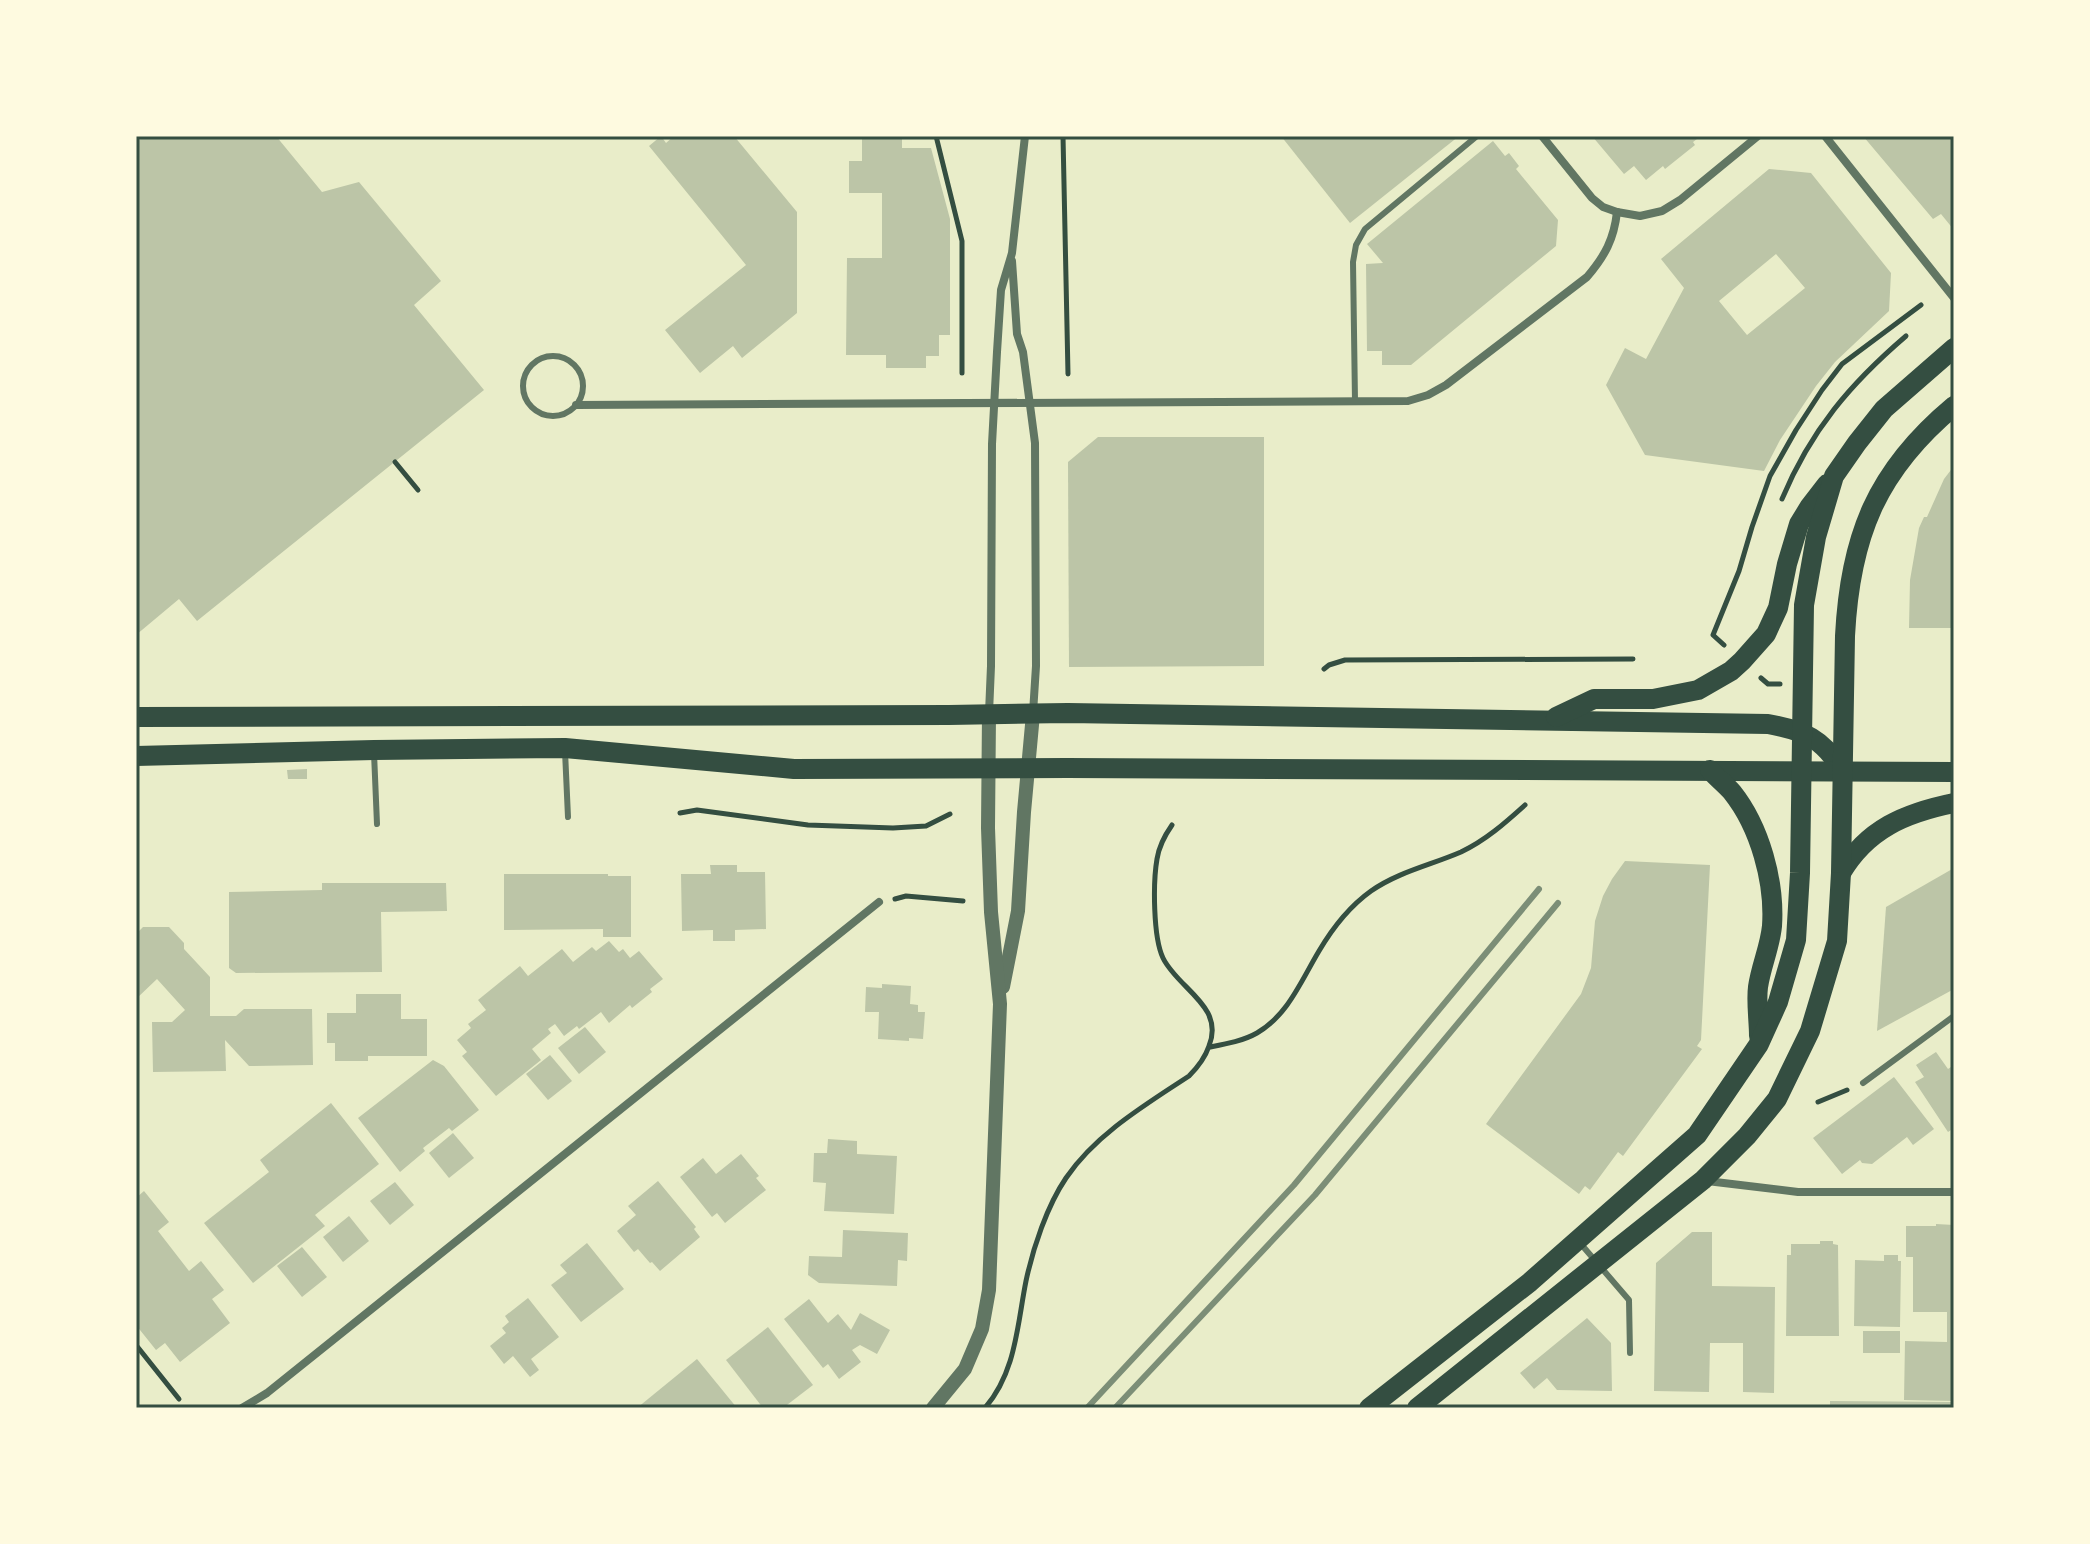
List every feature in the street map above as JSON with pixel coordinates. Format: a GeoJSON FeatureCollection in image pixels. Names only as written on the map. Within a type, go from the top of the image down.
{"type":"FeatureCollection","features":[{"type":"Feature","properties":{"kind":"main road"},"geometry":{"type":"LineString","coordinates":[[1552,719],[1594,699],[1653,699],[1698,690],[1742,661],[1766,634],[1778,608],[1799,524],[1810,506],[1884,409],[1954,348]]}},
{"type":"Feature","properties":{"kind":"main road"},"geometry":{"type":"LineString","coordinates":[[1417,1408],[1703,1180],[1747,1136],[1777,1099],[1810,1031],[1837,941],[1850,576],[1872,506],[1888,478],[1928,428],[1954,406]]}},
{"type":"Feature","properties":{"kind":"main road"},"geometry":{"type":"LineString","coordinates":[[1369,1408],[1530,1282],[1697,1135],[1759,1044],[1778,1002],[1796,940],[1804,605],[1816,537],[1834,476]]}},
{"type":"Feature","properties":{"kind":"main road"},"geometry":{"type":"LineString","coordinates":[[136,717],[1068,713],[1768,724],[1813,737],[1843,771]]}},
{"type":"Feature","properties":{"kind":"main road"},"geometry":{"type":"LineString","coordinates":[[136,756],[565,748],[794,769],[1954,772]]}},
{"type":"Feature","properties":{"kind":"main road"},"geometry":{"type":"LineString","coordinates":[[1710,770],[1732,793],[1747,816],[1767,871],[1772,928],[1758,988],[1759,1044]]}},
{"type":"Feature","properties":{"kind":"main road"},"geometry":{"type":"LineString","coordinates":[[1841,873],[1859,846],[1885,826],[1954,803]]}},
{"type":"Feature","properties":{"kind":"street"},"geometry":{"type":"LineString","coordinates":[[1000,1004],[1018,911],[1036,666],[1035,459],[1031,404],[1017,334],[1012,253],[1025,136]]}},
{"type":"Feature","properties":{"kind":"street"},"geometry":{"type":"LineString","coordinates":[[1542,136],[1592,198],[1603,207],[1640,216],[1662,211],[1680,200],[1758,136]]}},
{"type":"Feature","properties":{"kind":"street"},"geometry":{"type":"LineString","coordinates":[[1825,136],[1954,298]]}},
{"type":"Feature","properties":{"kind":"street"},"geometry":{"type":"LineString","coordinates":[[576,405],[1408,401],[1446,385],[1587,277],[1600,262],[1615,232],[1617,212]]}},
{"type":"Feature","properties":{"kind":"street"},"geometry":{"type":"LineString","coordinates":[[933,1408],[965,1369],[982,1329],[989,1290],[1000,1004],[991,912],[988,828],[992,444],[1001,290],[1012,253]]}},
{"type":"Feature","properties":{"kind":"street"},"geometry":{"type":"LineString","coordinates":[[242,1408],[280,1383],[879,902]]}},
{"type":"Feature","properties":{"kind":"street"},"geometry":{"type":"LineString","coordinates":[[1703,1180],[1798,1192],[1954,1192]]}},
{"type":"Feature","properties":{"kind":"lane"},"geometry":{"type":"LineString","coordinates":[[1355,401],[1353,262],[1356,245],[1365,229],[1477,136]]}},
{"type":"Feature","properties":{"kind":"lane"},"geometry":{"type":"LineString","coordinates":[[550,356],[566,359],[573,364],[579,371],[583,389],[576,405],[561,415],[543,414],[535,409],[529,403],[523,386],[528,369],[541,358],[550,356]]}},
{"type":"Feature","properties":{"kind":"lane"},"geometry":{"type":"LineString","coordinates":[[565,748],[568,817]]}},
{"type":"Feature","properties":{"kind":"lane"},"geometry":{"type":"LineString","coordinates":[[374,750],[377,824]]}},
{"type":"Feature","properties":{"kind":"lane"},"geometry":{"type":"LineString","coordinates":[[1863,1083],[1954,1016]]}},
{"type":"Feature","properties":{"kind":"lane"},"geometry":{"type":"LineString","coordinates":[[1577,1240],[1629,1300],[1630,1353]]}},
{"type":"Feature","properties":{"kind":"path"},"geometry":{"type":"LineString","coordinates":[[936,136],[962,241],[962,373]]}},
{"type":"Feature","properties":{"kind":"path"},"geometry":{"type":"LineString","coordinates":[[1063,136],[1068,374]]}},
{"type":"Feature","properties":{"kind":"path"},"geometry":{"type":"LineString","coordinates":[[1713,635],[1739,571],[1770,476],[1796,430],[1842,364],[1921,305]]}},
{"type":"Feature","properties":{"kind":"path"},"geometry":{"type":"LineString","coordinates":[[1778,507],[1804,452],[1834,407],[1865,372],[1906,336]]}},
{"type":"Feature","properties":{"kind":"path"},"geometry":{"type":"LineString","coordinates":[[395,462],[418,490]]}},
{"type":"Feature","properties":{"kind":"path"},"geometry":{"type":"LineString","coordinates":[[1324,669],[1345,660],[1633,659]]}},
{"type":"Feature","properties":{"kind":"path"},"geometry":{"type":"LineString","coordinates":[[1768,684],[1768,694]]}},
{"type":"Feature","properties":{"kind":"path"},"geometry":{"type":"LineString","coordinates":[[1209,1047],[1257,1033],[1282,1013],[1328,938],[1346,914],[1371,891],[1395,877],[1480,841],[1525,805]]}},
{"type":"Feature","properties":{"kind":"path"},"geometry":{"type":"LineString","coordinates":[[680,813],[697,810],[808,825],[893,828],[926,826],[950,814]]}},
{"type":"Feature","properties":{"kind":"path"},"geometry":{"type":"LineString","coordinates":[[985,1408],[1008,1372],[1027,1277],[1058,1191],[1083,1156],[1135,1112],[1189,1076],[1209,1047],[1214,1025],[1209,1013],[1164,959],[1159,946],[1155,918],[1157,858],[1172,825]]}},
{"type":"Feature","properties":{"kind":"path"},"geometry":{"type":"LineString","coordinates":[[879,902],[906,896],[963,901]]}},
{"type":"Feature","properties":{"kind":"path"},"geometry":{"type":"LineString","coordinates":[[1818,1102],[1863,1083]]}},
{"type":"Feature","properties":{"kind":"path"},"geometry":{"type":"LineString","coordinates":[[136,1345],[179,1399]]}},
{"type":"Feature","properties":{"kind":"building"},"geometry":{"type":"Polygon","coordinates":[[[144,136],[276,136],[322,192],[359,182],[441,281],[414,305],[484,390],[197,621],[179,599],[136,635],[136,143],[144,136]]]}},
{"type":"Feature","properties":{"kind":"building"},"geometry":{"type":"Polygon","coordinates":[[[661,136],[666,143],[674,136],[734,136],[797,212],[797,313],[742,358],[733,346],[700,373],[665,330],[746,265],[649,146],[661,136]]]}},
{"type":"Feature","properties":{"kind":"building"},"geometry":{"type":"Polygon","coordinates":[[[862,136],[902,136],[902,148],[931,148],[950,219],[950,335],[939,335],[939,356],[926,356],[926,368],[886,368],[886,355],[846,355],[847,258],[882,258],[882,193],[849,193],[849,161],[862,161],[862,136]]]}},
{"type":"Feature","properties":{"kind":"building"},"geometry":{"type":"Polygon","coordinates":[[[1281,136],[1459,136],[1350,223],[1281,136]]]}},
{"type":"Feature","properties":{"kind":"building"},"geometry":{"type":"Polygon","coordinates":[[[1592,136],[1701,136],[1693,142],[1695,145],[1665,169],[1663,166],[1646,180],[1634,166],[1624,174],[1592,136]]]}},
{"type":"Feature","properties":{"kind":"building"},"geometry":{"type":"Polygon","coordinates":[[[1863,136],[1954,136],[1954,230],[1941,214],[1933,219],[1863,136]]]}},
{"type":"Feature","properties":{"kind":"building"},"geometry":{"type":"Polygon","coordinates":[[[1493,141],[1505,156],[1509,153],[1519,166],[1516,169],[1558,220],[1556,246],[1411,365],[1382,365],[1382,351],[1367,351],[1366,264],[1383,263],[1367,244],[1493,141]]]}},
{"type":"Feature","properties":{"kind":"building"},"geometry":{"type":"Polygon","coordinates":[[[1769,169],[1811,173],[1891,273],[1889,311],[1835,362],[1816,386],[1780,440],[1764,471],[1645,455],[1606,385],[1625,348],[1646,359],[1684,288],[1661,259],[1769,169]],[[1776,254],[1719,301],[1747,335],[1805,288],[1776,254]]]}},
{"type":"Feature","properties":{"kind":"building"},"geometry":{"type":"Polygon","coordinates":[[[1098,437],[1264,437],[1264,666],[1069,667],[1068,462],[1098,437]]]}},
{"type":"Feature","properties":{"kind":"building"},"geometry":{"type":"Polygon","coordinates":[[[1954,466],[1954,666],[1951,666],[1951,628],[1909,628],[1910,580],[1919,528],[1954,466]]]}},
{"type":"Feature","properties":{"kind":"building"},"geometry":{"type":"Polygon","coordinates":[[[307,769],[307,779],[288,779],[287,770],[307,769]]]}},
{"type":"Feature","properties":{"kind":"building"},"geometry":{"type":"Polygon","coordinates":[[[1625,861],[1710,865],[1701,1040],[1697,1046],[1702,1049],[1623,1156],[1618,1152],[1590,1190],[1585,1186],[1579,1194],[1486,1124],[1581,994],[1591,968],[1595,921],[1603,896],[1625,861]]]}},
{"type":"Feature","properties":{"kind":"building"},"geometry":{"type":"Polygon","coordinates":[[[710,865],[737,865],[737,872],[765,872],[766,929],[735,930],[735,941],[713,941],[713,930],[682,931],[681,874],[711,874],[710,865]]]}},
{"type":"Feature","properties":{"kind":"building"},"geometry":{"type":"Polygon","coordinates":[[[1954,868],[1954,989],[1877,1031],[1886,907],[1954,868]]]}},
{"type":"Feature","properties":{"kind":"building"},"geometry":{"type":"Polygon","coordinates":[[[504,874],[631,876],[631,937],[603,937],[603,929],[504,930],[504,874]]]}},
{"type":"Feature","properties":{"kind":"building"},"geometry":{"type":"Polygon","coordinates":[[[322,883],[446,883],[447,911],[381,912],[382,972],[236,973],[229,968],[229,892],[322,890],[322,883]]]}},
{"type":"Feature","properties":{"kind":"building"},"geometry":{"type":"Polygon","coordinates":[[[143,927],[169,927],[210,977],[210,1016],[236,1016],[244,1009],[312,1009],[313,1065],[249,1066],[225,1040],[226,1071],[153,1072],[152,1022],[172,1022],[185,1010],[157,979],[136,999],[136,934],[143,927]]]}},
{"type":"Feature","properties":{"kind":"building"},"geometry":{"type":"Polygon","coordinates":[[[609,941],[619,952],[623,949],[630,958],[639,951],[663,979],[650,989],[652,992],[609,1023],[601,1012],[564,1036],[555,1024],[548,1029],[551,1033],[532,1049],[541,1060],[496,1096],[462,1056],[467,1052],[457,1040],[471,1028],[468,1024],[486,1010],[478,1000],[520,966],[528,976],[562,949],[573,962],[592,947],[596,951],[609,941]]]}},
{"type":"Feature","properties":{"kind":"building"},"geometry":{"type":"Polygon","coordinates":[[[882,984],[911,986],[910,1004],[918,1005],[918,1012],[925,1012],[923,1039],[878,1039],[879,1012],[865,1012],[866,987],[882,988],[882,984]]]}},
{"type":"Feature","properties":{"kind":"building"},"geometry":{"type":"Polygon","coordinates":[[[356,994],[401,994],[401,1019],[427,1019],[427,1056],[368,1056],[368,1061],[335,1061],[335,1043],[327,1043],[327,1013],[356,1013],[356,994]]]}},
{"type":"Feature","properties":{"kind":"building"},"geometry":{"type":"Polygon","coordinates":[[[585,1027],[606,1052],[579,1074],[558,1048],[585,1027]]]}},
{"type":"Feature","properties":{"kind":"building"},"geometry":{"type":"Polygon","coordinates":[[[1936,1052],[1948,1069],[1954,1065],[1954,1128],[1948,1132],[1915,1082],[1924,1077],[1916,1065],[1936,1052]]]}},
{"type":"Feature","properties":{"kind":"building"},"geometry":{"type":"Polygon","coordinates":[[[550,1055],[572,1081],[548,1100],[526,1074],[550,1055]]]}},
{"type":"Feature","properties":{"kind":"building"},"geometry":{"type":"Polygon","coordinates":[[[433,1060],[444,1066],[479,1110],[423,1148],[425,1151],[400,1172],[358,1118],[433,1060]]]}},
{"type":"Feature","properties":{"kind":"building"},"geometry":{"type":"Polygon","coordinates":[[[1894,1077],[1934,1129],[1913,1145],[1907,1137],[1872,1164],[1860,1160],[1842,1174],[1813,1138],[1894,1077]]]}},
{"type":"Feature","properties":{"kind":"building"},"geometry":{"type":"Polygon","coordinates":[[[331,1103],[379,1164],[315,1215],[325,1226],[253,1283],[204,1223],[269,1172],[260,1160],[331,1103]]]}},
{"type":"Feature","properties":{"kind":"building"},"geometry":{"type":"Polygon","coordinates":[[[453,1133],[474,1158],[449,1178],[429,1153],[453,1133]]]}},
{"type":"Feature","properties":{"kind":"building"},"geometry":{"type":"Polygon","coordinates":[[[828,1139],[857,1141],[857,1154],[897,1156],[894,1214],[824,1211],[826,1183],[813,1182],[814,1153],[827,1153],[828,1139]]]}},
{"type":"Feature","properties":{"kind":"building"},"geometry":{"type":"Polygon","coordinates":[[[741,1154],[766,1190],[725,1223],[717,1213],[712,1217],[680,1177],[703,1158],[716,1174],[741,1154]]]}},
{"type":"Feature","properties":{"kind":"building"},"geometry":{"type":"Polygon","coordinates":[[[658,1181],[696,1227],[694,1229],[700,1237],[660,1271],[638,1249],[634,1252],[617,1231],[636,1215],[628,1206],[658,1181]]]}},
{"type":"Feature","properties":{"kind":"building"},"geometry":{"type":"Polygon","coordinates":[[[395,1182],[414,1205],[390,1225],[370,1201],[395,1182]]]}},
{"type":"Feature","properties":{"kind":"building"},"geometry":{"type":"Polygon","coordinates":[[[144,1191],[169,1222],[158,1231],[189,1271],[201,1261],[224,1290],[212,1299],[230,1323],[180,1362],[165,1343],[156,1350],[136,1325],[136,1198],[144,1191]]]}},
{"type":"Feature","properties":{"kind":"building"},"geometry":{"type":"Polygon","coordinates":[[[349,1216],[369,1241],[343,1262],[323,1237],[349,1216]]]}},
{"type":"Feature","properties":{"kind":"building"},"geometry":{"type":"Polygon","coordinates":[[[1954,1225],[1954,1401],[1904,1400],[1905,1341],[1947,1342],[1947,1312],[1913,1312],[1913,1257],[1906,1257],[1906,1226],[1954,1225]]]}},
{"type":"Feature","properties":{"kind":"building"},"geometry":{"type":"Polygon","coordinates":[[[843,1230],[908,1233],[907,1261],[898,1260],[897,1286],[819,1283],[808,1275],[809,1256],[842,1257],[843,1230]]]}},
{"type":"Feature","properties":{"kind":"building"},"geometry":{"type":"Polygon","coordinates":[[[1692,1232],[1712,1232],[1712,1286],[1775,1287],[1774,1393],[1743,1392],[1743,1343],[1710,1343],[1709,1392],[1654,1391],[1656,1263],[1692,1232]]]}},
{"type":"Feature","properties":{"kind":"building"},"geometry":{"type":"Polygon","coordinates":[[[1820,1241],[1833,1241],[1838,1245],[1839,1336],[1786,1336],[1787,1255],[1791,1255],[1791,1244],[1820,1244],[1820,1241]]]}},
{"type":"Feature","properties":{"kind":"building"},"geometry":{"type":"Polygon","coordinates":[[[587,1243],[624,1289],[581,1322],[551,1285],[567,1273],[560,1265],[587,1243]]]}},
{"type":"Feature","properties":{"kind":"building"},"geometry":{"type":"Polygon","coordinates":[[[302,1247],[327,1277],[302,1297],[277,1266],[302,1247]]]}},
{"type":"Feature","properties":{"kind":"building"},"geometry":{"type":"Polygon","coordinates":[[[1884,1255],[1898,1255],[1898,1261],[1901,1261],[1900,1327],[1854,1326],[1855,1260],[1884,1261],[1884,1255]]]}},
{"type":"Feature","properties":{"kind":"building"},"geometry":{"type":"Polygon","coordinates":[[[528,1298],[559,1337],[531,1359],[539,1370],[530,1377],[513,1356],[504,1364],[490,1346],[506,1333],[502,1328],[509,1322],[505,1316],[528,1298]]]}},
{"type":"Feature","properties":{"kind":"building"},"geometry":{"type":"Polygon","coordinates":[[[809,1299],[828,1323],[838,1314],[851,1330],[860,1313],[890,1330],[877,1354],[860,1345],[852,1350],[861,1362],[839,1379],[828,1364],[823,1368],[784,1319],[809,1299]]]}},
{"type":"Feature","properties":{"kind":"building"},"geometry":{"type":"Polygon","coordinates":[[[1587,1318],[1611,1343],[1612,1391],[1557,1390],[1547,1378],[1534,1389],[1520,1373],[1587,1318]]]}},
{"type":"Feature","properties":{"kind":"building"},"geometry":{"type":"Polygon","coordinates":[[[768,1327],[813,1385],[783,1408],[763,1408],[726,1360],[768,1327]]]}},
{"type":"Feature","properties":{"kind":"building"},"geometry":{"type":"Polygon","coordinates":[[[1863,1331],[1900,1331],[1900,1353],[1863,1353],[1863,1331]]]}},
{"type":"Feature","properties":{"kind":"building"},"geometry":{"type":"Polygon","coordinates":[[[697,1359],[737,1408],[637,1408],[697,1359]]]}},
{"type":"Feature","properties":{"kind":"building"},"geometry":{"type":"Polygon","coordinates":[[[1830,1401],[1954,1402],[1954,1408],[1830,1408],[1830,1401]]]}},
{"type":"Feature","properties":{"kind":"railway"},"geometry":{"type":"LineString","coordinates":[[1087,1408],[1294,1185],[1539,889]]}},
{"type":"Feature","properties":{"kind":"railway"},"geometry":{"type":"LineString","coordinates":[[1115,1408],[1315,1195],[1558,903]]}}]}
